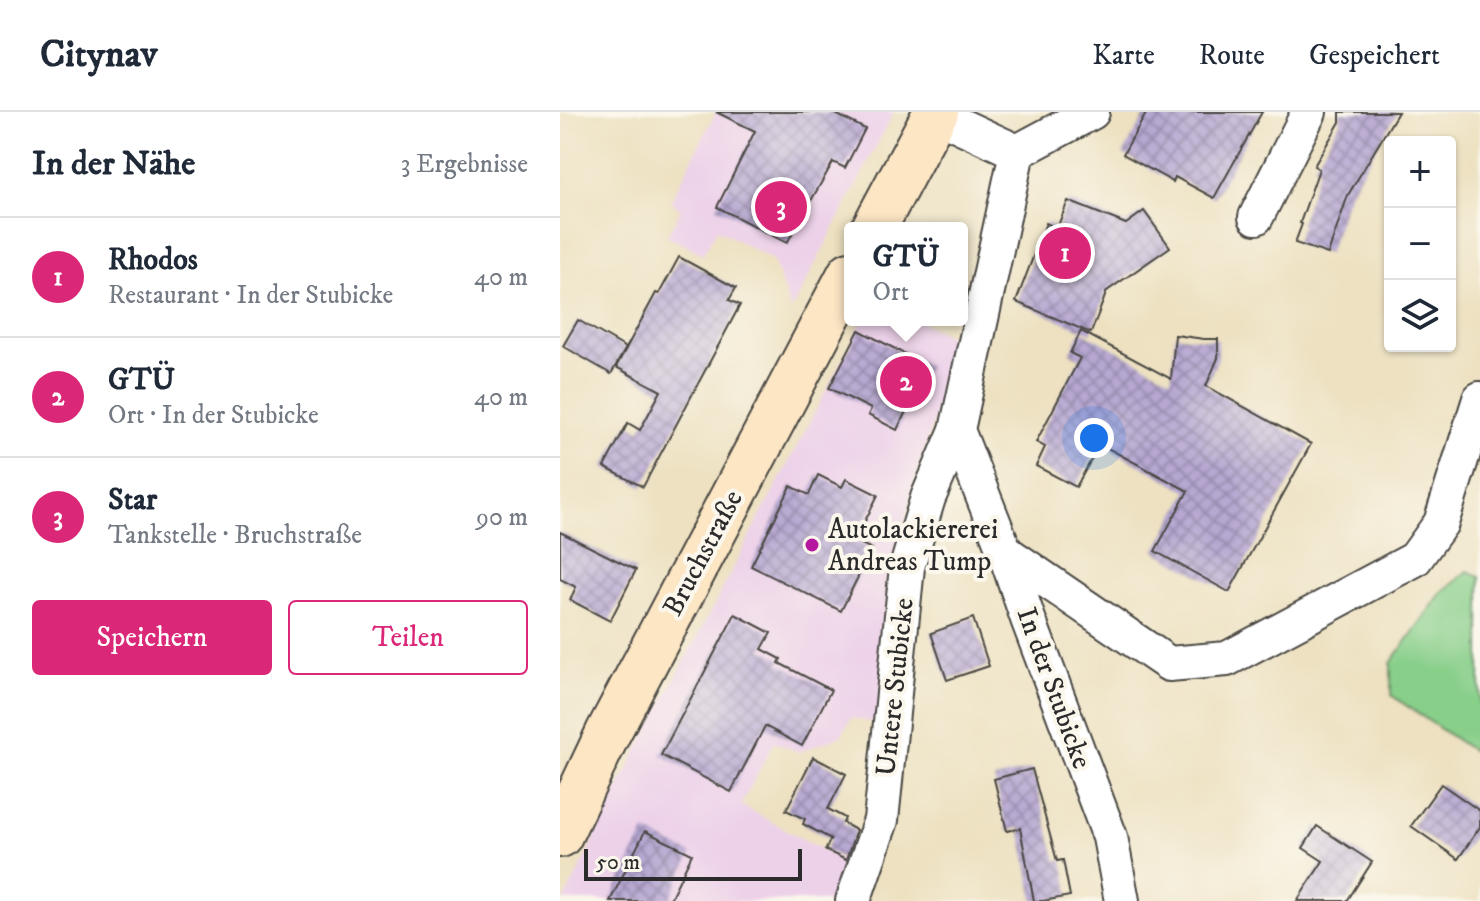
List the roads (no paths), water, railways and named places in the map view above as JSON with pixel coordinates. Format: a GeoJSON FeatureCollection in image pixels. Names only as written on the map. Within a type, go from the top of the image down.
{"type":"FeatureCollection","features":[{"type":"Feature","properties":{"kind":"main road"},"geometry":{"type":"LineString","coordinates":[[877,222],[935,113]]}},
{"type":"Feature","properties":{"kind":"main road","name":"Bruchstraße"},"geometry":{"type":"LineString","coordinates":[[560,835],[608,733],[844,285]]}},
{"type":"Feature","properties":{"kind":"street"},"geometry":{"type":"LineString","coordinates":[[957,430],[1017,152],[1092,112]]}},
{"type":"Feature","properties":{"kind":"street"},"geometry":{"type":"LineString","coordinates":[[1256,217],[1309,112]]}},
{"type":"Feature","properties":{"kind":"street"},"geometry":{"type":"LineString","coordinates":[[935,113],[1017,152]]}},
{"type":"Feature","properties":{"kind":"street"},"geometry":{"type":"LineString","coordinates":[[1005,552],[1169,664],[1227,659],[1415,559],[1441,523],[1480,399]]}},
{"type":"Feature","properties":{"kind":"street","name":"In der Stubicke"},"geometry":{"type":"LineString","coordinates":[[957,430],[1110,837],[1122,901]]}},
{"type":"Feature","properties":{"kind":"street","name":"Untere Stubicke"},"geometry":{"type":"LineString","coordinates":[[853,901],[881,820],[907,567],[928,498],[957,430]]}},
{"type":"Feature","properties":{"kind":"place","name":"Star"},"geometry":{"type":"Point","coordinates":[781,207]}},
{"type":"Feature","properties":{"kind":"place","name":"Rhodos"},"geometry":{"type":"Point","coordinates":[1065,253]}},
{"type":"Feature","properties":{"kind":"place","name":"GTÜ"},"geometry":{"type":"Point","coordinates":[906,382]}},
{"type":"Feature","properties":{"kind":"place","name":"Autolackiererei Andreas Tump"},"geometry":{"type":"Point","coordinates":[812,545]}}]}
